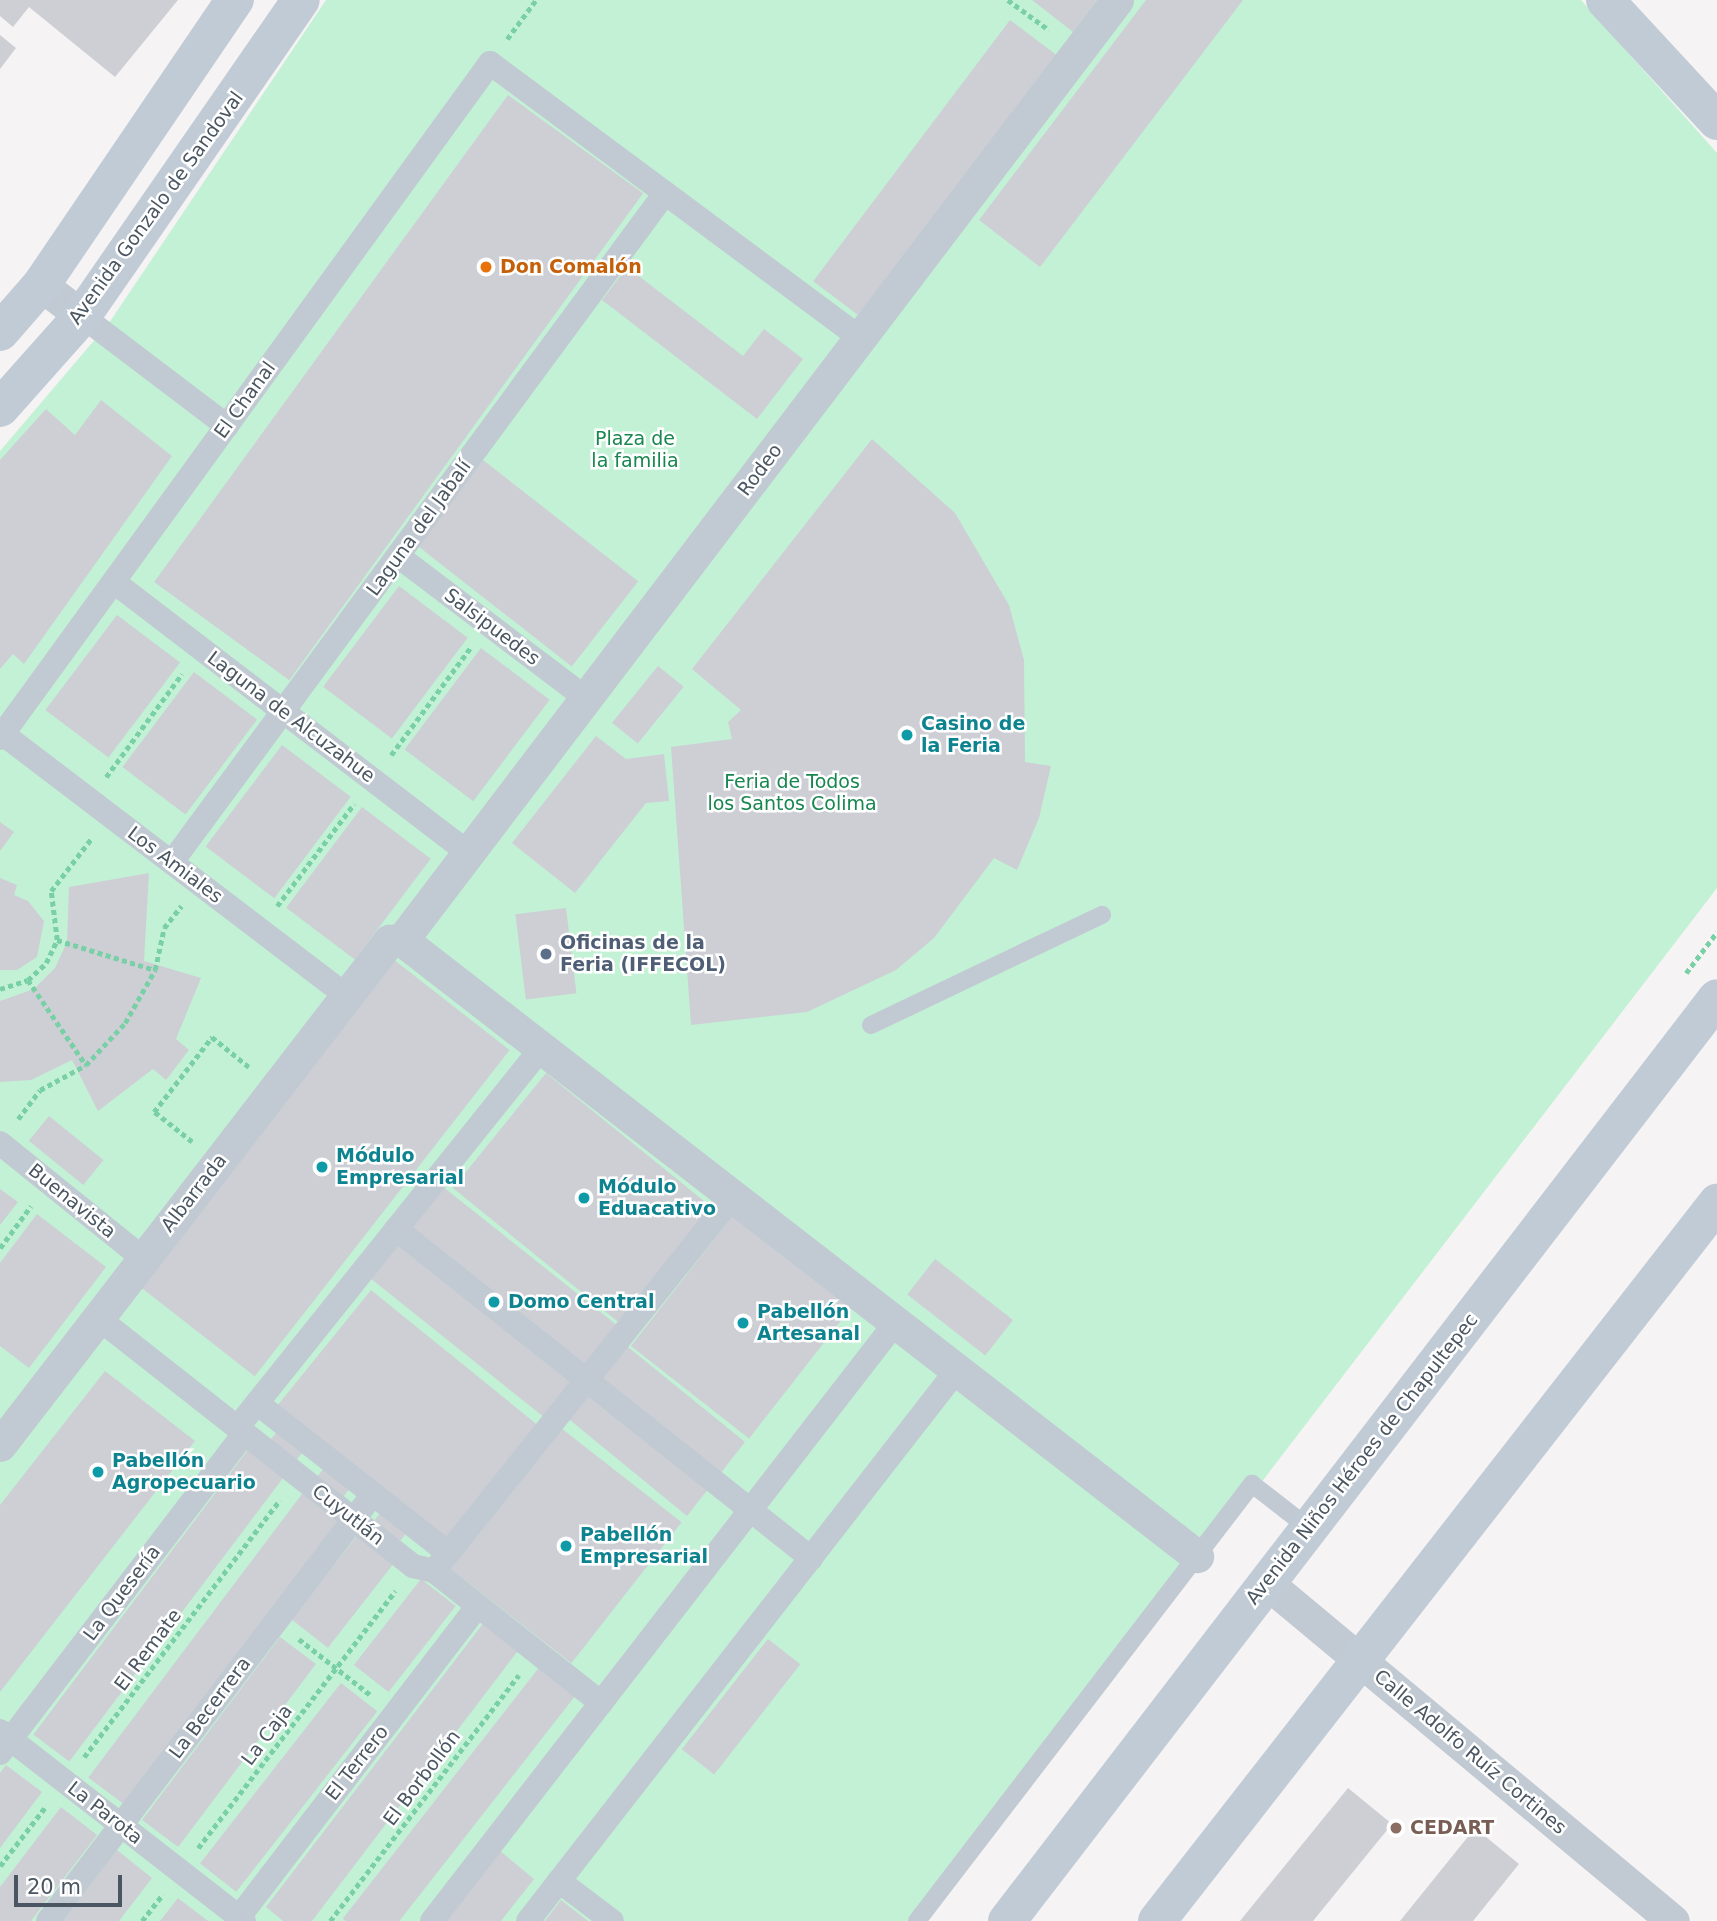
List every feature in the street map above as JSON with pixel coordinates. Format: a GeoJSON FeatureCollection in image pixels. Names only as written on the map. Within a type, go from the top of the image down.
{"type":"FeatureCollection","features":[{"type":"Feature","properties":{"kind":"main road"},"geometry":{"type":"LineString","coordinates":[[0,332],[41,285],[235,0]]}},
{"type":"Feature","properties":{"kind":"main road","name":"Avenida Gonzalo de Sandoval"},"geometry":{"type":"LineString","coordinates":[[0,408],[82,316],[301,0]]}},
{"type":"Feature","properties":{"kind":"main road"},"geometry":{"type":"LineString","coordinates":[[1605,0],[1717,121]]}},
{"type":"Feature","properties":{"kind":"main road","name":"Avenida Niños Héroes de Chapultepec"},"geometry":{"type":"LineString","coordinates":[[1007,1921],[1717,998]]}},
{"type":"Feature","properties":{"kind":"main road"},"geometry":{"type":"LineString","coordinates":[[1157,1921],[1717,1203]]}},
{"type":"Feature","properties":{"kind":"street","name":"Rodeo"},"geometry":{"type":"LineString","coordinates":[[395,940],[468,853],[1117,0]]}},
{"type":"Feature","properties":{"kind":"street"},"geometry":{"type":"LineString","coordinates":[[490,63],[860,338]]}},
{"type":"Feature","properties":{"kind":"street","name":"El Chanal"},"geometry":{"type":"LineString","coordinates":[[1,736],[490,63]]}},
{"type":"Feature","properties":{"kind":"street","name":"Laguna del Jabalí"},"geometry":{"type":"LineString","coordinates":[[172,862],[665,193]]}},
{"type":"Feature","properties":{"kind":"street"},"geometry":{"type":"LineString","coordinates":[[41,285],[227,426]]}},
{"type":"Feature","properties":{"kind":"street","name":"Salsipuedes"},"geometry":{"type":"LineString","coordinates":[[398,556],[586,698]]}},
{"type":"Feature","properties":{"kind":"street","name":"Laguna de Alcuzahue"},"geometry":{"type":"LineString","coordinates":[[114,582],[468,853]]}},
{"type":"Feature","properties":{"kind":"street","name":"Los Amiales"},"geometry":{"type":"LineString","coordinates":[[1,736],[346,995]]}},
{"type":"Feature","properties":{"kind":"street"},"geometry":{"type":"LineString","coordinates":[[395,940],[541,1048],[1197,1556]]}},
{"type":"Feature","properties":{"kind":"street","name":"Albarrada"},"geometry":{"type":"LineString","coordinates":[[0,1445],[346,995],[395,940]]}},
{"type":"Feature","properties":{"kind":"street","name":"La Quesería"},"geometry":{"type":"LineString","coordinates":[[3,1741],[241,1431],[257,1403],[541,1048]]}},
{"type":"Feature","properties":{"kind":"street","name":"Buenavista"},"geometry":{"type":"LineString","coordinates":[[0,1143],[144,1258]]}},
{"type":"Feature","properties":{"kind":"street"},"geometry":{"type":"LineString","coordinates":[[431,1563],[586,1380],[733,1197]]}},
{"type":"Feature","properties":{"kind":"street"},"geometry":{"type":"LineString","coordinates":[[396,1229],[811,1558]]}},
{"type":"Feature","properties":{"kind":"street","name":"Cuyutlán"},"geometry":{"type":"LineString","coordinates":[[98,1318],[353,1519],[431,1563]]}},
{"type":"Feature","properties":{"kind":"street"},"geometry":{"type":"LineString","coordinates":[[432,1921],[896,1322]]}},
{"type":"Feature","properties":{"kind":"street"},"geometry":{"type":"LineString","coordinates":[[528,1921],[957,1370]]}},
{"type":"Feature","properties":{"kind":"street","name":"Cuyutlán"},"geometry":{"type":"LineString","coordinates":[[257,1403],[373,1494],[431,1563],[478,1606],[601,1703]]}},
{"type":"Feature","properties":{"kind":"street","name":"La Becerrera"},"geometry":{"type":"LineString","coordinates":[[48,1921],[373,1494]]}},
{"type":"Feature","properties":{"kind":"street","name":"Calle Adolfo Ruíz Cortines"},"geometry":{"type":"LineString","coordinates":[[1267,1583],[1673,1921]]}},
{"type":"Feature","properties":{"kind":"street","name":"El Terrero"},"geometry":{"type":"LineString","coordinates":[[240,1920],[478,1606]]}},
{"type":"Feature","properties":{"kind":"street","name":"La Parota"},"geometry":{"type":"LineString","coordinates":[[3,1741],[65,1782],[240,1920]]}},
{"type":"Feature","properties":{"kind":"street"},"geometry":{"type":"LineString","coordinates":[[559,1881],[612,1921]]}},
{"type":"Feature","properties":{"kind":"lane"},"geometry":{"type":"LineString","coordinates":[[871,1025],[1102,915]]}},
{"type":"Feature","properties":{"kind":"lane"},"geometry":{"type":"LineString","coordinates":[[917,1921],[1252,1484],[1309,1528]]}},
{"type":"Feature","properties":{"kind":"path"},"geometry":{"type":"LineString","coordinates":[[490,63],[536,0]]}},
{"type":"Feature","properties":{"kind":"path"},"geometry":{"type":"LineString","coordinates":[[1008,0],[1078,51]]}},
{"type":"Feature","properties":{"kind":"path"},"geometry":{"type":"LineString","coordinates":[[89,800],[201,649]]}},
{"type":"Feature","properties":{"kind":"path"},"geometry":{"type":"LineString","coordinates":[[0,989],[28,980],[46,963],[57,940],[51,891],[109,815]]}},
{"type":"Feature","properties":{"kind":"path"},"geometry":{"type":"LineString","coordinates":[[40,1090],[86,1065],[125,1023],[155,970],[164,928]]}},
{"type":"Feature","properties":{"kind":"path"},"geometry":{"type":"LineString","coordinates":[[57,940],[155,970]]}},
{"type":"Feature","properties":{"kind":"path"},"geometry":{"type":"LineString","coordinates":[[28,980],[86,1065]]}},
{"type":"Feature","properties":{"kind":"path"},"geometry":{"type":"LineString","coordinates":[[218,1163],[154,1112],[212,1037],[275,1087]]}},
{"type":"Feature","properties":{"kind":"path"},"geometry":{"type":"LineString","coordinates":[[0,1248],[48,1182]]}},
{"type":"Feature","properties":{"kind":"path","name":"El Remate"},"geometry":{"type":"LineString","coordinates":[[0,1866],[299,1476]]}},
{"type":"Feature","properties":{"kind":"path","name":"La Caja"},"geometry":{"type":"LineString","coordinates":[[142,1921],[336,1667],[431,1563]]}},
{"type":"Feature","properties":{"kind":"path"},"geometry":{"type":"LineString","coordinates":[[276,1622],[396,1714]]}},
{"type":"Feature","properties":{"kind":"path","name":"El Borbollón"},"geometry":{"type":"LineString","coordinates":[[330,1921],[537,1651]]}},
{"type":"Feature","properties":{"kind":"green space","name":"Feria de Todos los Santos Colima"},"geometry":{"type":"Polygon","coordinates":[[[326,0],[1581,0],[1717,153],[1717,888],[925,1921],[0,1921],[0,451],[109,323],[326,0]]]}},
{"type":"Feature","properties":{"kind":"building"},"geometry":{"type":"Polygon","coordinates":[[[0,0],[178,0],[115,77],[29,7],[13,27],[0,16],[0,0]]]}},
{"type":"Feature","properties":{"kind":"building"},"geometry":{"type":"Polygon","coordinates":[[[1032,0],[1097,0],[1073,32],[1032,0]]]}},
{"type":"Feature","properties":{"kind":"building"},"geometry":{"type":"Polygon","coordinates":[[[1146,0],[1243,0],[1040,267],[979,220],[1146,0]]]}},
{"type":"Feature","properties":{"kind":"building"},"geometry":{"type":"Polygon","coordinates":[[[1010,20],[1058,56],[861,317],[813,281],[1010,20]]]}},
{"type":"Feature","properties":{"kind":"building"},"geometry":{"type":"Polygon","coordinates":[[[0,35],[16,48],[0,69],[0,35]]]}},
{"type":"Feature","properties":{"kind":"building"},"geometry":{"type":"Polygon","coordinates":[[[508,95],[643,193],[289,680],[154,582],[508,95]]]}},
{"type":"Feature","properties":{"kind":"building"},"geometry":{"type":"Polygon","coordinates":[[[627,267],[743,356],[764,329],[803,359],[757,419],[602,300],[627,267]]]}},
{"type":"Feature","properties":{"kind":"building"},"geometry":{"type":"Polygon","coordinates":[[[101,400],[172,456],[24,664],[13,654],[0,669],[0,460],[46,409],[75,435],[101,400]]]}},
{"type":"Feature","properties":{"kind":"building","name":"Casino de la Feria"},"geometry":{"type":"Polygon","coordinates":[[[872,439],[955,513],[1009,605],[1024,660],[1025,762],[1051,766],[1039,818],[1017,870],[994,858],[934,938],[896,970],[807,1012],[691,1025],[671,747],[732,739],[728,722],[741,710],[692,669],[872,439]]]}},
{"type":"Feature","properties":{"kind":"building","name":"Plaza de la familia"},"geometry":{"type":"Polygon","coordinates":[[[483,460],[638,581],[572,666],[417,545],[483,460]]]}},
{"type":"Feature","properties":{"kind":"building"},"geometry":{"type":"Polygon","coordinates":[[[399,586],[468,638],[392,738],[323,687],[399,586]]]}},
{"type":"Feature","properties":{"kind":"building"},"geometry":{"type":"Polygon","coordinates":[[[117,615],[180,663],[108,758],[45,710],[117,615]]]}},
{"type":"Feature","properties":{"kind":"building"},"geometry":{"type":"Polygon","coordinates":[[[481,648],[550,700],[473,801],[405,749],[481,648]]]}},
{"type":"Feature","properties":{"kind":"building"},"geometry":{"type":"Polygon","coordinates":[[[658,666],[684,687],[638,743],[612,723],[658,666]]]}},
{"type":"Feature","properties":{"kind":"building"},"geometry":{"type":"Polygon","coordinates":[[[194,672],[257,720],[185,815],[122,767],[194,672]]]}},
{"type":"Feature","properties":{"kind":"building"},"geometry":{"type":"Polygon","coordinates":[[[596,736],[626,759],[664,754],[669,801],[646,803],[575,893],[512,843],[596,736]]]}},
{"type":"Feature","properties":{"kind":"building"},"geometry":{"type":"Polygon","coordinates":[[[282,745],[351,797],[274,898],[206,846],[282,745]]]}},
{"type":"Feature","properties":{"kind":"building"},"geometry":{"type":"Polygon","coordinates":[[[362,807],[431,859],[355,959],[286,908],[362,807]]]}},
{"type":"Feature","properties":{"kind":"building"},"geometry":{"type":"Polygon","coordinates":[[[0,822],[14,832],[0,851],[0,822]]]}},
{"type":"Feature","properties":{"kind":"building"},"geometry":{"type":"Polygon","coordinates":[[[149,873],[144,961],[201,978],[176,1039],[189,1050],[166,1080],[153,1069],[98,1111],[72,1060],[31,1080],[0,1082],[0,1001],[34,989],[55,968],[67,942],[69,887],[149,873]]]}},
{"type":"Feature","properties":{"kind":"building"},"geometry":{"type":"Polygon","coordinates":[[[0,878],[17,885],[14,895],[28,901],[44,921],[37,957],[17,970],[0,970],[0,878]]]}},
{"type":"Feature","properties":{"kind":"building","name":"Oficinas de la Feria (IFFECOL)"},"geometry":{"type":"Polygon","coordinates":[[[566,908],[576,993],[526,1000],[515,914],[566,908]]]}},
{"type":"Feature","properties":{"kind":"building","name":"Módulo Empresarial"},"geometry":{"type":"Polygon","coordinates":[[[393,959],[510,1050],[255,1376],[138,1285],[393,959]]]}},
{"type":"Feature","properties":{"kind":"building","name":"Módulo Eduacativo"},"geometry":{"type":"Polygon","coordinates":[[[546,1073],[712,1208],[619,1323],[453,1188],[546,1073]]]}},
{"type":"Feature","properties":{"kind":"building"},"geometry":{"type":"Polygon","coordinates":[[[49,1116],[103,1160],[83,1185],[29,1141],[49,1116]]]}},
{"type":"Feature","properties":{"kind":"building","name":"Domo Central"},"geometry":{"type":"Polygon","coordinates":[[[442,1186],[618,1326],[612,1334],[745,1442],[687,1516],[554,1407],[545,1418],[370,1278],[442,1186]]]}},
{"type":"Feature","properties":{"kind":"building"},"geometry":{"type":"Polygon","coordinates":[[[0,1189],[18,1202],[0,1225],[0,1189]]]}},
{"type":"Feature","properties":{"kind":"building","name":"Pabellón Artesanal"},"geometry":{"type":"Polygon","coordinates":[[[738,1209],[856,1301],[749,1438],[631,1346],[738,1209]]]}},
{"type":"Feature","properties":{"kind":"building"},"geometry":{"type":"Polygon","coordinates":[[[37,1214],[106,1267],[29,1368],[0,1346],[0,1263],[37,1214]]]}},
{"type":"Feature","properties":{"kind":"building"},"geometry":{"type":"Polygon","coordinates":[[[935,1259],[1013,1320],[985,1355],[907,1294],[935,1259]]]}},
{"type":"Feature","properties":{"kind":"building"},"geometry":{"type":"Polygon","coordinates":[[[371,1290],[537,1425],[444,1540],[278,1405],[371,1290]]]}},
{"type":"Feature","properties":{"kind":"building","name":"Pabellón Agropecuario"},"geometry":{"type":"Polygon","coordinates":[[[105,1371],[195,1441],[0,1692],[0,1505],[105,1371]]]}},
{"type":"Feature","properties":{"kind":"building"},"geometry":{"type":"Polygon","coordinates":[[[281,1427],[306,1448],[293,1464],[268,1442],[281,1427]]]}},
{"type":"Feature","properties":{"kind":"building","name":"Pabellón Empresarial"},"geometry":{"type":"Polygon","coordinates":[[[561,1428],[682,1522],[571,1663],[451,1569],[561,1428]]]}},
{"type":"Feature","properties":{"kind":"building"},"geometry":{"type":"Polygon","coordinates":[[[250,1447],[286,1474],[69,1762],[33,1735],[250,1447]]]}},
{"type":"Feature","properties":{"kind":"building"},"geometry":{"type":"Polygon","coordinates":[[[327,1464],[353,1484],[341,1499],[315,1479],[327,1464]]]}},
{"type":"Feature","properties":{"kind":"building"},"geometry":{"type":"Polygon","coordinates":[[[305,1490],[341,1517],[124,1805],[88,1778],[305,1490]]]}},
{"type":"Feature","properties":{"kind":"building"},"geometry":{"type":"Polygon","coordinates":[[[384,1508],[410,1528],[398,1543],[372,1523],[384,1508]]]}},
{"type":"Feature","properties":{"kind":"building"},"geometry":{"type":"Polygon","coordinates":[[[360,1532],[396,1560],[328,1648],[292,1619],[360,1532]]]}},
{"type":"Feature","properties":{"kind":"building"},"geometry":{"type":"Polygon","coordinates":[[[421,1579],[456,1606],[389,1692],[354,1665],[421,1579]]]}},
{"type":"Feature","properties":{"kind":"building"},"geometry":{"type":"Polygon","coordinates":[[[485,1621],[520,1648],[312,1921],[283,1921],[266,1907],[485,1621]]]}},
{"type":"Feature","properties":{"kind":"building"},"geometry":{"type":"Polygon","coordinates":[[[280,1637],[316,1664],[178,1847],[142,1820],[280,1637]]]}},
{"type":"Feature","properties":{"kind":"building"},"geometry":{"type":"Polygon","coordinates":[[[768,1639],[800,1664],[714,1775],[682,1749],[768,1639]]]}},
{"type":"Feature","properties":{"kind":"building"},"geometry":{"type":"Polygon","coordinates":[[[541,1665],[577,1693],[399,1921],[346,1921],[343,1919],[541,1665]]]}},
{"type":"Feature","properties":{"kind":"building"},"geometry":{"type":"Polygon","coordinates":[[[341,1683],[377,1711],[236,1892],[200,1863],[341,1683]]]}},
{"type":"Feature","properties":{"kind":"building"},"geometry":{"type":"Polygon","coordinates":[[[6,1765],[42,1792],[0,1848],[0,1773],[6,1765]]]}},
{"type":"Feature","properties":{"kind":"building"},"geometry":{"type":"Polygon","coordinates":[[[1348,1788],[1392,1824],[1313,1921],[1240,1921],[1348,1788]]]}},
{"type":"Feature","properties":{"kind":"building"},"geometry":{"type":"Polygon","coordinates":[[[61,1807],[97,1835],[31,1921],[0,1921],[0,1887],[61,1807]]]}},
{"type":"Feature","properties":{"kind":"building"},"geometry":{"type":"Polygon","coordinates":[[[1475,1828],[1519,1864],[1473,1921],[1400,1921],[1475,1828]]]}},
{"type":"Feature","properties":{"kind":"building"},"geometry":{"type":"Polygon","coordinates":[[[117,1850],[152,1878],[119,1921],[63,1921],[117,1850]]]}},
{"type":"Feature","properties":{"kind":"building"},"geometry":{"type":"Polygon","coordinates":[[[499,1850],[534,1879],[501,1921],[444,1921],[499,1850]]]}},
{"type":"Feature","properties":{"kind":"building"},"geometry":{"type":"Polygon","coordinates":[[[178,1898],[208,1921],[160,1921],[178,1898]]]}},
{"type":"Feature","properties":{"kind":"building"},"geometry":{"type":"Polygon","coordinates":[[[561,1900],[588,1921],[545,1921],[561,1900]]]}},
{"type":"Feature","properties":{"kind":"place","name":"Don Comalón"},"geometry":{"type":"Point","coordinates":[486,267]}},
{"type":"Feature","properties":{"kind":"place","name":"Casino de la Feria"},"geometry":{"type":"Point","coordinates":[907,735]}},
{"type":"Feature","properties":{"kind":"place","name":"Oficinas de la Feria (IFFECOL)"},"geometry":{"type":"Point","coordinates":[546,954]}},
{"type":"Feature","properties":{"kind":"place","name":"Módulo Empresarial"},"geometry":{"type":"Point","coordinates":[322,1167]}},
{"type":"Feature","properties":{"kind":"place","name":"Módulo Eduacativo"},"geometry":{"type":"Point","coordinates":[584,1198]}},
{"type":"Feature","properties":{"kind":"place","name":"Domo Central"},"geometry":{"type":"Point","coordinates":[494,1302]}},
{"type":"Feature","properties":{"kind":"place","name":"Pabellón Artesanal"},"geometry":{"type":"Point","coordinates":[743,1323]}},
{"type":"Feature","properties":{"kind":"place","name":"Pabellón Agropecuario"},"geometry":{"type":"Point","coordinates":[98,1472]}},
{"type":"Feature","properties":{"kind":"place","name":"Pabellón Empresarial"},"geometry":{"type":"Point","coordinates":[566,1546]}},
{"type":"Feature","properties":{"kind":"place","name":"CEDART"},"geometry":{"type":"Point","coordinates":[1396,1828]}}]}
